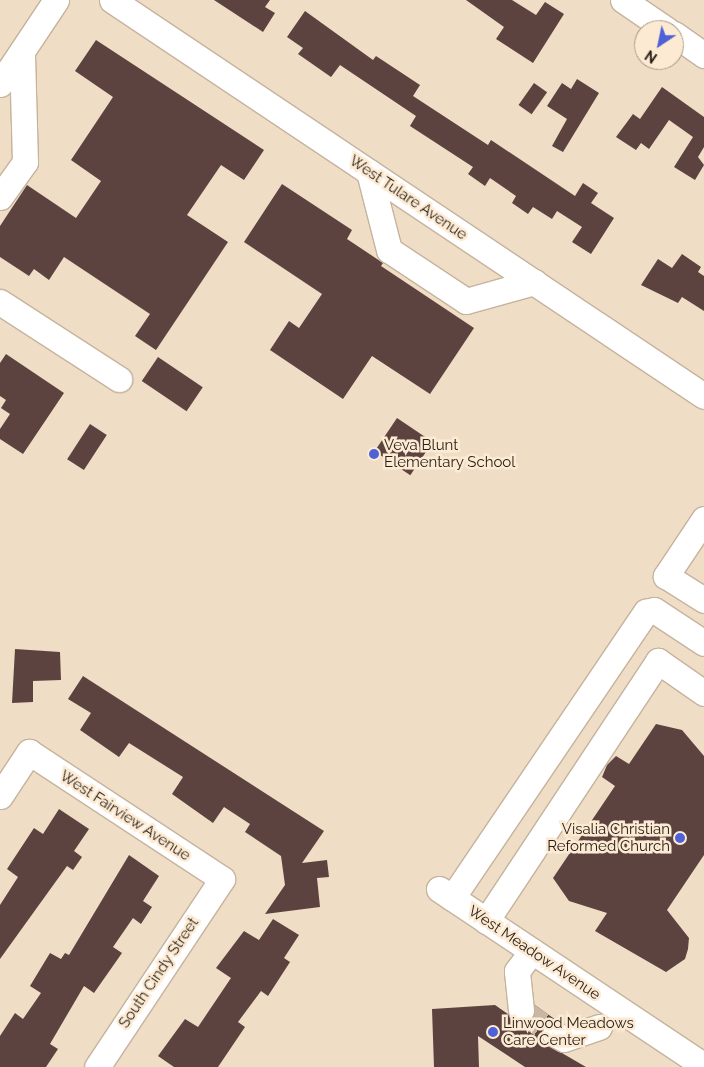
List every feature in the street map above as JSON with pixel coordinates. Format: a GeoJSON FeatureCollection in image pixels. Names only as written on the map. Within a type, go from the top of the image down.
{"type":"FeatureCollection","features":[{"type":"Feature","properties":{"kind":"street"},"geometry":{"type":"LineString","coordinates":[[0,84],[56,0]]}},
{"type":"Feature","properties":{"kind":"street","name":"West Tulare Avenue"},"geometry":{"type":"LineString","coordinates":[[112,0],[704,396]]}},
{"type":"Feature","properties":{"kind":"street"},"geometry":{"type":"LineString","coordinates":[[623,0],[652,20]]}},
{"type":"Feature","properties":{"kind":"street"},"geometry":{"type":"LineString","coordinates":[[684,41],[704,55]]}},
{"type":"Feature","properties":{"kind":"street"},"geometry":{"type":"LineString","coordinates":[[0,197],[25,162],[22,52]]}},
{"type":"Feature","properties":{"kind":"street"},"geometry":{"type":"LineString","coordinates":[[369,172],[389,250],[396,255],[466,301],[534,282]]}},
{"type":"Feature","properties":{"kind":"street"},"geometry":{"type":"LineString","coordinates":[[0,302],[119,379]]}},
{"type":"Feature","properties":{"kind":"street"},"geometry":{"type":"LineString","coordinates":[[486,920],[680,628],[702,600],[666,576],[704,518]]}},
{"type":"Feature","properties":{"kind":"street","name":"West Meadow Avenue"},"geometry":{"type":"LineString","coordinates":[[680,628],[654,610],[646,612],[446,893],[704,1066]]}},
{"type":"Feature","properties":{"kind":"street"},"geometry":{"type":"LineString","coordinates":[[680,628],[704,643]]}},
{"type":"Feature","properties":{"kind":"street"},"geometry":{"type":"LineString","coordinates":[[658,661],[704,692]]}},
{"type":"Feature","properties":{"kind":"street","name":"West Fairview Avenue"},"geometry":{"type":"LineString","coordinates":[[0,796],[30,752],[222,879]]}},
{"type":"Feature","properties":{"kind":"street","name":"South Cindy Street"},"geometry":{"type":"LineString","coordinates":[[97,1067],[222,879]]}},
{"type":"Feature","properties":{"kind":"street"},"geometry":{"type":"LineString","coordinates":[[521,1010],[517,971],[532,951]]}},
{"type":"Feature","properties":{"kind":"street"},"geometry":{"type":"LineString","coordinates":[[555,1034],[564,1039],[599,1027]]}},
{"type":"Feature","properties":{"kind":"building"},"geometry":{"type":"Polygon","coordinates":[[[214,0],[270,0],[265,7],[275,13],[263,32],[214,0]]]}},
{"type":"Feature","properties":{"kind":"building"},"geometry":{"type":"Polygon","coordinates":[[[466,0],[512,0],[536,15],[545,2],[564,14],[533,63],[496,39],[504,27],[466,0]]]}},
{"type":"Feature","properties":{"kind":"building"},"geometry":{"type":"Polygon","coordinates":[[[305,11],[373,60],[376,56],[420,85],[413,96],[488,145],[491,140],[575,196],[583,183],[598,193],[591,203],[614,218],[591,254],[572,242],[582,227],[557,211],[552,219],[533,207],[528,214],[512,203],[516,196],[490,178],[485,186],[468,174],[473,167],[410,126],[416,116],[340,65],[331,77],[298,54],[303,48],[287,37],[305,11]]]}},
{"type":"Feature","properties":{"kind":"building"},"geometry":{"type":"Polygon","coordinates":[[[96,40],[264,150],[244,180],[221,165],[187,215],[228,242],[156,350],[135,336],[150,314],[64,257],[49,280],[34,269],[29,276],[0,257],[0,226],[27,185],[76,218],[101,181],[71,160],[113,97],[75,71],[96,40]]]}},
{"type":"Feature","properties":{"kind":"building"},"geometry":{"type":"Polygon","coordinates":[[[577,79],[599,93],[563,152],[552,146],[567,119],[547,106],[562,83],[571,89],[577,79]]]}},
{"type":"Feature","properties":{"kind":"building"},"geometry":{"type":"Polygon","coordinates":[[[534,83],[547,92],[532,114],[519,105],[534,83]]]}},
{"type":"Feature","properties":{"kind":"building"},"geometry":{"type":"Polygon","coordinates":[[[662,87],[704,117],[704,147],[698,157],[704,165],[695,180],[674,167],[693,137],[669,120],[649,149],[641,143],[636,150],[616,137],[633,114],[640,119],[662,87]]]}},
{"type":"Feature","properties":{"kind":"building"},"geometry":{"type":"Polygon","coordinates":[[[282,184],[352,230],[347,239],[383,263],[381,266],[474,328],[430,394],[372,356],[343,399],[270,350],[289,321],[299,328],[322,294],[244,242],[282,184]]]}},
{"type":"Feature","properties":{"kind":"building"},"geometry":{"type":"Polygon","coordinates":[[[682,254],[701,267],[698,272],[704,276],[704,311],[682,297],[678,303],[641,285],[658,259],[672,268],[682,254]]]}},
{"type":"Feature","properties":{"kind":"building"},"geometry":{"type":"Polygon","coordinates":[[[6,354],[64,393],[23,454],[0,439],[0,429],[10,414],[1,408],[6,400],[0,396],[0,363],[6,354]]]}},
{"type":"Feature","properties":{"kind":"building"},"geometry":{"type":"Polygon","coordinates":[[[158,357],[203,387],[187,411],[142,381],[158,357]]]}},
{"type":"Feature","properties":{"kind":"building"},"geometry":{"type":"Polygon","coordinates":[[[397,418],[433,442],[410,475],[375,451],[397,418]]]}},
{"type":"Feature","properties":{"kind":"building"},"geometry":{"type":"Polygon","coordinates":[[[90,424],[107,435],[84,470],[67,459],[90,424]]]}},
{"type":"Feature","properties":{"kind":"building"},"geometry":{"type":"Polygon","coordinates":[[[15,649],[60,652],[61,680],[33,681],[33,702],[12,703],[15,649]]]}},
{"type":"Feature","properties":{"kind":"building"},"geometry":{"type":"Polygon","coordinates":[[[83,676],[324,831],[302,863],[327,860],[329,877],[317,878],[320,907],[265,914],[285,885],[281,856],[245,832],[250,824],[224,807],[213,823],[172,794],[183,777],[129,743],[119,757],[80,730],[91,713],[68,699],[83,676]]]}},
{"type":"Feature","properties":{"kind":"building","name":"Visalia Christian Reformed Church"},"geometry":{"type":"Polygon","coordinates":[[[656,724],[682,730],[704,756],[704,855],[667,910],[689,938],[688,949],[685,959],[666,972],[595,931],[607,913],[569,901],[553,878],[615,786],[602,777],[607,765],[616,756],[629,764],[656,724]]]}},
{"type":"Feature","properties":{"kind":"building"},"geometry":{"type":"Polygon","coordinates":[[[59,809],[89,829],[74,851],[82,857],[73,870],[67,866],[0,959],[0,905],[18,877],[7,869],[34,828],[43,834],[59,809]]]}},
{"type":"Feature","properties":{"kind":"building"},"geometry":{"type":"Polygon","coordinates":[[[129,855],[159,876],[143,901],[152,907],[141,924],[133,918],[113,947],[122,953],[94,993],[84,986],[50,1044],[58,1049],[46,1067],[0,1067],[0,1036],[15,1013],[23,1019],[41,993],[30,986],[50,953],[61,959],[65,953],[69,955],[129,855]]]}},
{"type":"Feature","properties":{"kind":"building"},"geometry":{"type":"Polygon","coordinates":[[[273,919],[299,935],[284,958],[290,962],[268,996],[261,991],[238,1022],[245,1027],[218,1067],[174,1067],[158,1056],[185,1019],[198,1027],[231,978],[216,968],[244,931],[259,940],[273,919]]]}},
{"type":"Feature","properties":{"kind":"building","name":"Linwood Meadows Care Center"},"geometry":{"type":"Polygon","coordinates":[[[495,1005],[522,1024],[534,1016],[535,1005],[556,1020],[543,1027],[543,1042],[586,1067],[525,1067],[478,1036],[479,1067],[434,1067],[432,1009],[495,1005]]]}},
{"type":"Feature","properties":{"kind":"tunnel"},"geometry":{"type":"LineString","coordinates":[[521,1010],[555,1034]]}},
{"type":"Feature","properties":{"kind":"place","name":"Veva Blunt Elementary School"},"geometry":{"type":"Point","coordinates":[374,454]}},
{"type":"Feature","properties":{"kind":"place","name":"Visalia Christian Reformed Church"},"geometry":{"type":"Point","coordinates":[680,838]}},
{"type":"Feature","properties":{"kind":"place","name":"Linwood Meadows Care Center"},"geometry":{"type":"Point","coordinates":[493,1032]}}]}
